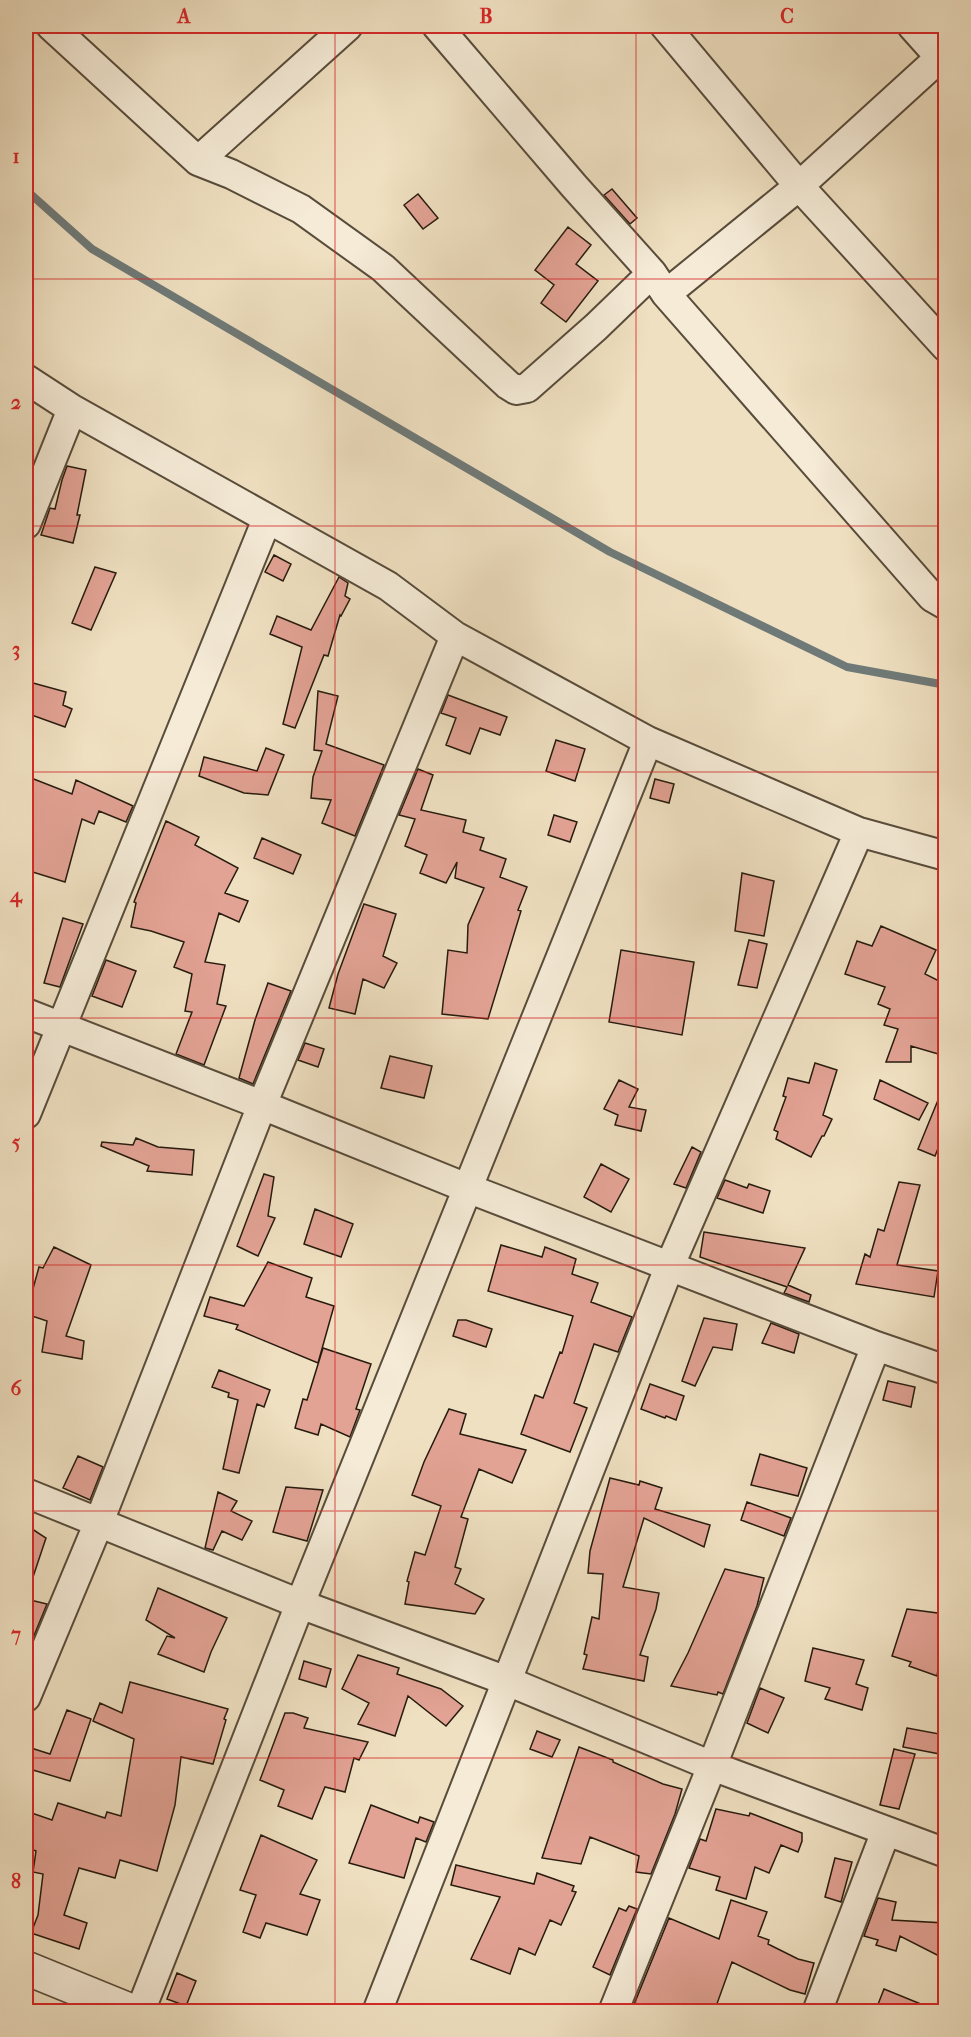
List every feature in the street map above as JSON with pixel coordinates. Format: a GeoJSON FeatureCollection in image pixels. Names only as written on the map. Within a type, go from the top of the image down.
{"type":"FeatureCollection","features":[{"type":"Feature","properties":{"kind":"street"},"geometry":{"type":"LineString","coordinates":[[198,161],[348,26]]}},
{"type":"Feature","properties":{"kind":"street"},"geometry":{"type":"LineString","coordinates":[[437,26],[932,597],[945,605]]}},
{"type":"Feature","properties":{"kind":"street"},"geometry":{"type":"LineString","coordinates":[[664,26],[799,186],[945,347]]}},
{"type":"Feature","properties":{"kind":"street"},"geometry":{"type":"LineString","coordinates":[[54,27],[198,161],[231,174],[301,209],[383,268],[516,390],[527,388],[596,327],[799,186],[943,58],[912,26]]}},
{"type":"Feature","properties":{"kind":"street"},"geometry":{"type":"LineString","coordinates":[[26,379],[72,409],[388,586],[455,636],[648,741],[859,832],[945,856]]}},
{"type":"Feature","properties":{"kind":"street"},"geometry":{"type":"LineString","coordinates":[[26,524],[72,409]]}},
{"type":"Feature","properties":{"kind":"street"},"geometry":{"type":"LineString","coordinates":[[26,1114],[267,519]]}},
{"type":"Feature","properties":{"kind":"street"},"geometry":{"type":"LineString","coordinates":[[26,1697],[99,1522],[262,1105],[455,636]]}},
{"type":"Feature","properties":{"kind":"street"},"geometry":{"type":"LineString","coordinates":[[140,2012],[300,1604],[648,741]]}},
{"type":"Feature","properties":{"kind":"street"},"geometry":{"type":"LineString","coordinates":[[377,2012],[670,1265],[859,832]]}},
{"type":"Feature","properties":{"kind":"street"},"geometry":{"type":"LineString","coordinates":[[26,1013],[467,1188],[876,1346],[945,1370]]}},
{"type":"Feature","properties":{"kind":"street"},"geometry":{"type":"LineString","coordinates":[[613,2012],[876,1346]]}},
{"type":"Feature","properties":{"kind":"street"},"geometry":{"type":"LineString","coordinates":[[26,1493],[300,1604],[507,1681],[712,1766],[945,1853]]}},
{"type":"Feature","properties":{"kind":"street"},"geometry":{"type":"LineString","coordinates":[[817,2012],[886,1831]]}},
{"type":"Feature","properties":{"kind":"street"},"geometry":{"type":"LineString","coordinates":[[26,1968],[134,2012]]}},
{"type":"Feature","properties":{"kind":"building"},"geometry":{"type":"Polygon","coordinates":[[[612,189],[637,218],[630,224],[604,195],[612,189]]]}},
{"type":"Feature","properties":{"kind":"building"},"geometry":{"type":"Polygon","coordinates":[[[418,194],[438,218],[423,229],[404,205],[418,194]]]}},
{"type":"Feature","properties":{"kind":"building"},"geometry":{"type":"Polygon","coordinates":[[[568,227],[591,245],[576,264],[598,281],[566,322],[541,303],[554,285],[535,270],[568,227]]]}},
{"type":"Feature","properties":{"kind":"building"},"geometry":{"type":"Polygon","coordinates":[[[67,466],[86,470],[77,515],[80,515],[73,543],[41,535],[50,508],[55,509],[67,466]]]}},
{"type":"Feature","properties":{"kind":"building"},"geometry":{"type":"Polygon","coordinates":[[[274,555],[291,564],[283,581],[265,572],[274,555]]]}},
{"type":"Feature","properties":{"kind":"building"},"geometry":{"type":"Polygon","coordinates":[[[95,567],[116,573],[91,630],[72,623],[95,567]]]}},
{"type":"Feature","properties":{"kind":"building"},"geometry":{"type":"Polygon","coordinates":[[[339,577],[348,583],[345,596],[350,599],[340,615],[328,656],[324,655],[295,728],[283,724],[302,647],[270,634],[277,616],[311,630],[339,577]]]}},
{"type":"Feature","properties":{"kind":"building"},"geometry":{"type":"Polygon","coordinates":[[[33,683],[66,692],[63,705],[72,709],[65,727],[26,713],[33,683]]]}},
{"type":"Feature","properties":{"kind":"building"},"geometry":{"type":"Polygon","coordinates":[[[318,691],[338,696],[326,744],[384,765],[355,836],[322,823],[331,800],[311,798],[313,777],[322,751],[314,750],[318,691]]]}},
{"type":"Feature","properties":{"kind":"building"},"geometry":{"type":"Polygon","coordinates":[[[448,695],[507,717],[500,735],[480,728],[470,754],[446,745],[456,718],[441,713],[448,695]]]}},
{"type":"Feature","properties":{"kind":"building"},"geometry":{"type":"Polygon","coordinates":[[[556,740],[585,749],[575,781],[546,771],[556,740]]]}},
{"type":"Feature","properties":{"kind":"building"},"geometry":{"type":"Polygon","coordinates":[[[266,748],[284,755],[268,795],[244,793],[199,776],[204,757],[257,771],[266,748]]]}},
{"type":"Feature","properties":{"kind":"building"},"geometry":{"type":"Polygon","coordinates":[[[418,769],[433,775],[421,810],[466,820],[463,832],[484,838],[480,850],[506,859],[500,877],[527,887],[518,910],[521,911],[488,1019],[442,1014],[448,950],[467,953],[468,925],[484,888],[455,878],[457,862],[446,883],[420,873],[427,855],[405,846],[415,819],[399,815],[418,769]]]}},
{"type":"Feature","properties":{"kind":"building"},"geometry":{"type":"Polygon","coordinates":[[[26,776],[72,794],[76,780],[133,806],[126,822],[99,811],[94,824],[82,819],[65,882],[26,870],[26,776]]]}},
{"type":"Feature","properties":{"kind":"building"},"geometry":{"type":"Polygon","coordinates":[[[655,779],[674,784],[669,803],[650,798],[655,779]]]}},
{"type":"Feature","properties":{"kind":"building"},"geometry":{"type":"Polygon","coordinates":[[[554,815],[577,822],[570,842],[548,835],[554,815]]]}},
{"type":"Feature","properties":{"kind":"building"},"geometry":{"type":"Polygon","coordinates":[[[166,821],[199,837],[195,845],[238,868],[225,893],[248,901],[239,922],[219,913],[205,962],[225,965],[217,1004],[226,1006],[204,1065],[176,1054],[192,1012],[185,1011],[192,974],[174,967],[184,942],[131,927],[136,903],[134,902],[166,821]]]}},
{"type":"Feature","properties":{"kind":"building"},"geometry":{"type":"Polygon","coordinates":[[[262,838],[301,855],[293,874],[254,858],[262,838]]]}},
{"type":"Feature","properties":{"kind":"building"},"geometry":{"type":"Polygon","coordinates":[[[742,873],[774,881],[764,936],[735,931],[742,873]]]}},
{"type":"Feature","properties":{"kind":"building"},"geometry":{"type":"Polygon","coordinates":[[[364,904],[396,914],[383,956],[397,963],[384,988],[363,979],[355,1014],[329,1008],[338,974],[364,904]]]}},
{"type":"Feature","properties":{"kind":"building"},"geometry":{"type":"Polygon","coordinates":[[[63,918],[83,924],[60,987],[44,983],[63,918]]]}},
{"type":"Feature","properties":{"kind":"building"},"geometry":{"type":"Polygon","coordinates":[[[881,926],[936,950],[925,974],[945,984],[945,1056],[911,1046],[911,1062],[886,1062],[898,1029],[884,1025],[890,1009],[878,1004],[885,987],[845,974],[857,941],[872,946],[881,926]]]}},
{"type":"Feature","properties":{"kind":"building"},"geometry":{"type":"Polygon","coordinates":[[[749,940],[767,944],[757,988],[738,985],[749,940]]]}},
{"type":"Feature","properties":{"kind":"building"},"geometry":{"type":"Polygon","coordinates":[[[621,950],[694,962],[682,1035],[609,1022],[621,950]]]}},
{"type":"Feature","properties":{"kind":"building"},"geometry":{"type":"Polygon","coordinates":[[[106,960],[136,971],[122,1007],[92,996],[106,960]]]}},
{"type":"Feature","properties":{"kind":"building"},"geometry":{"type":"Polygon","coordinates":[[[268,983],[291,991],[253,1084],[239,1078],[268,983]]]}},
{"type":"Feature","properties":{"kind":"building"},"geometry":{"type":"Polygon","coordinates":[[[305,1043],[324,1049],[318,1067],[298,1060],[305,1043]]]}},
{"type":"Feature","properties":{"kind":"building"},"geometry":{"type":"Polygon","coordinates":[[[390,1056],[432,1066],[424,1098],[381,1088],[390,1056]]]}},
{"type":"Feature","properties":{"kind":"building"},"geometry":{"type":"Polygon","coordinates":[[[815,1063],[837,1070],[823,1115],[832,1119],[811,1157],[776,1139],[778,1132],[774,1130],[786,1097],[783,1096],[788,1078],[809,1083],[815,1063]]]}},
{"type":"Feature","properties":{"kind":"building"},"geometry":{"type":"Polygon","coordinates":[[[619,1080],[638,1089],[629,1107],[646,1110],[641,1131],[615,1125],[618,1115],[604,1109],[619,1080]]]}},
{"type":"Feature","properties":{"kind":"building"},"geometry":{"type":"Polygon","coordinates":[[[880,1080],[928,1103],[919,1120],[874,1099],[880,1080]]]}},
{"type":"Feature","properties":{"kind":"building"},"geometry":{"type":"Polygon","coordinates":[[[945,1083],[945,1131],[935,1156],[918,1149],[945,1083]]]}},
{"type":"Feature","properties":{"kind":"building"},"geometry":{"type":"Polygon","coordinates":[[[136,1138],[158,1147],[194,1150],[192,1175],[147,1171],[149,1166],[101,1146],[102,1142],[133,1145],[136,1138]]]}},
{"type":"Feature","properties":{"kind":"building"},"geometry":{"type":"Polygon","coordinates":[[[692,1147],[701,1152],[686,1188],[674,1184],[692,1147]]]}},
{"type":"Feature","properties":{"kind":"building"},"geometry":{"type":"Polygon","coordinates":[[[601,1164],[629,1179],[611,1212],[584,1197],[601,1164]]]}},
{"type":"Feature","properties":{"kind":"building"},"geometry":{"type":"Polygon","coordinates":[[[264,1174],[274,1177],[268,1216],[275,1218],[258,1256],[237,1246],[264,1174]]]}},
{"type":"Feature","properties":{"kind":"building"},"geometry":{"type":"Polygon","coordinates":[[[725,1180],[747,1188],[749,1184],[770,1191],[763,1213],[717,1198],[725,1180]]]}},
{"type":"Feature","properties":{"kind":"building"},"geometry":{"type":"Polygon","coordinates":[[[899,1182],[920,1185],[897,1265],[938,1271],[934,1297],[856,1284],[865,1254],[870,1257],[878,1229],[884,1231],[899,1182]]]}},
{"type":"Feature","properties":{"kind":"building"},"geometry":{"type":"Polygon","coordinates":[[[315,1209],[353,1224],[341,1257],[304,1244],[315,1209]]]}},
{"type":"Feature","properties":{"kind":"building"},"geometry":{"type":"Polygon","coordinates":[[[704,1232],[805,1248],[788,1285],[811,1295],[809,1302],[784,1293],[787,1287],[700,1257],[704,1232]]]}},
{"type":"Feature","properties":{"kind":"building"},"geometry":{"type":"Polygon","coordinates":[[[501,1245],[542,1257],[545,1247],[576,1259],[572,1274],[598,1283],[591,1302],[632,1317],[618,1352],[594,1344],[574,1403],[587,1408],[570,1452],[521,1434],[535,1395],[543,1398],[560,1352],[562,1353],[573,1316],[488,1291],[501,1245]]]}},
{"type":"Feature","properties":{"kind":"building"},"geometry":{"type":"Polygon","coordinates":[[[54,1247],[91,1265],[66,1336],[84,1341],[82,1359],[42,1352],[47,1321],[26,1314],[39,1267],[43,1268],[54,1247]]]}},
{"type":"Feature","properties":{"kind":"building"},"geometry":{"type":"Polygon","coordinates":[[[268,1262],[312,1278],[306,1297],[334,1306],[318,1363],[236,1329],[238,1325],[204,1316],[210,1297],[244,1306],[268,1262]]]}},
{"type":"Feature","properties":{"kind":"building"},"geometry":{"type":"Polygon","coordinates":[[[704,1318],[737,1324],[732,1350],[713,1347],[695,1386],[682,1381],[704,1318]]]}},
{"type":"Feature","properties":{"kind":"building"},"geometry":{"type":"Polygon","coordinates":[[[458,1320],[466,1320],[492,1329],[486,1347],[453,1336],[458,1320]]]}},
{"type":"Feature","properties":{"kind":"building"},"geometry":{"type":"Polygon","coordinates":[[[771,1323],[799,1334],[794,1353],[762,1343],[771,1323]]]}},
{"type":"Feature","properties":{"kind":"building"},"geometry":{"type":"Polygon","coordinates":[[[323,1348],[371,1364],[356,1409],[360,1410],[350,1437],[321,1424],[318,1435],[295,1428],[303,1399],[307,1400],[323,1348]]]}},
{"type":"Feature","properties":{"kind":"building"},"geometry":{"type":"Polygon","coordinates":[[[219,1370],[270,1390],[264,1407],[257,1404],[239,1473],[223,1469],[238,1400],[228,1397],[229,1393],[212,1387],[219,1370]]]}},
{"type":"Feature","properties":{"kind":"building"},"geometry":{"type":"Polygon","coordinates":[[[888,1381],[915,1387],[911,1407],[883,1400],[888,1381]]]}},
{"type":"Feature","properties":{"kind":"building"},"geometry":{"type":"Polygon","coordinates":[[[650,1384],[684,1396],[676,1420],[641,1409],[650,1384]]]}},
{"type":"Feature","properties":{"kind":"building"},"geometry":{"type":"Polygon","coordinates":[[[449,1409],[466,1414],[460,1434],[526,1450],[512,1483],[479,1469],[461,1517],[468,1519],[455,1567],[461,1569],[455,1584],[484,1599],[475,1614],[405,1604],[409,1582],[407,1581],[415,1552],[425,1555],[441,1506],[412,1495],[424,1462],[449,1409]]]}},
{"type":"Feature","properties":{"kind":"building"},"geometry":{"type":"Polygon","coordinates":[[[760,1454],[807,1468],[798,1496],[751,1485],[760,1454]]]}},
{"type":"Feature","properties":{"kind":"building"},"geometry":{"type":"Polygon","coordinates":[[[78,1456],[103,1467],[90,1500],[63,1488],[78,1456]]]}},
{"type":"Feature","properties":{"kind":"building"},"geometry":{"type":"Polygon","coordinates":[[[610,1478],[639,1485],[640,1481],[662,1488],[655,1509],[710,1525],[704,1547],[644,1518],[623,1587],[659,1593],[656,1609],[640,1655],[648,1657],[644,1681],[583,1669],[592,1617],[599,1619],[603,1574],[588,1573],[590,1551],[610,1478]]]}},
{"type":"Feature","properties":{"kind":"building"},"geometry":{"type":"Polygon","coordinates":[[[286,1487],[323,1490],[307,1541],[273,1532],[286,1487]]]}},
{"type":"Feature","properties":{"kind":"building"},"geometry":{"type":"Polygon","coordinates":[[[218,1492],[237,1501],[231,1511],[252,1521],[242,1540],[222,1531],[213,1550],[205,1548],[218,1492]]]}},
{"type":"Feature","properties":{"kind":"building"},"geometry":{"type":"Polygon","coordinates":[[[747,1502],[791,1518],[784,1536],[741,1520],[747,1502]]]}},
{"type":"Feature","properties":{"kind":"building"},"geometry":{"type":"Polygon","coordinates":[[[26,1525],[46,1538],[29,1589],[26,1589],[26,1525]]]}},
{"type":"Feature","properties":{"kind":"building"},"geometry":{"type":"Polygon","coordinates":[[[725,1569],[764,1578],[757,1606],[723,1694],[718,1692],[717,1695],[671,1686],[688,1653],[725,1569]]]}},
{"type":"Feature","properties":{"kind":"building"},"geometry":{"type":"Polygon","coordinates":[[[158,1588],[227,1618],[204,1672],[158,1654],[167,1636],[175,1638],[146,1620],[158,1588]]]}},
{"type":"Feature","properties":{"kind":"building"},"geometry":{"type":"Polygon","coordinates":[[[26,1599],[47,1604],[26,1655],[26,1599]]]}},
{"type":"Feature","properties":{"kind":"building"},"geometry":{"type":"Polygon","coordinates":[[[907,1609],[945,1614],[937,1676],[909,1666],[911,1662],[892,1656],[907,1609]]]}},
{"type":"Feature","properties":{"kind":"building"},"geometry":{"type":"Polygon","coordinates":[[[813,1648],[864,1660],[856,1684],[868,1688],[862,1710],[825,1699],[830,1688],[805,1681],[813,1648]]]}},
{"type":"Feature","properties":{"kind":"building"},"geometry":{"type":"Polygon","coordinates":[[[358,1655],[399,1668],[397,1674],[441,1689],[463,1706],[446,1726],[408,1696],[395,1736],[358,1724],[369,1703],[342,1689],[358,1655]]]}},
{"type":"Feature","properties":{"kind":"building"},"geometry":{"type":"Polygon","coordinates":[[[304,1661],[331,1669],[326,1687],[299,1679],[304,1661]]]}},
{"type":"Feature","properties":{"kind":"building"},"geometry":{"type":"Polygon","coordinates":[[[130,1682],[228,1709],[224,1719],[226,1720],[213,1764],[181,1757],[175,1805],[157,1871],[120,1860],[115,1878],[79,1868],[64,1915],[87,1923],[79,1949],[31,1933],[38,1915],[43,1874],[33,1872],[36,1851],[26,1847],[26,1811],[52,1820],[58,1803],[105,1818],[107,1812],[121,1816],[134,1739],[93,1721],[100,1703],[122,1713],[130,1682]]]}},
{"type":"Feature","properties":{"kind":"building"},"geometry":{"type":"Polygon","coordinates":[[[760,1688],[784,1698],[768,1733],[747,1723],[760,1688]]]}},
{"type":"Feature","properties":{"kind":"building"},"geometry":{"type":"Polygon","coordinates":[[[67,1710],[91,1719],[70,1781],[26,1768],[31,1748],[50,1754],[67,1710]]]}},
{"type":"Feature","properties":{"kind":"building"},"geometry":{"type":"Polygon","coordinates":[[[285,1713],[308,1718],[304,1728],[368,1742],[359,1760],[354,1758],[345,1792],[325,1787],[312,1819],[278,1806],[284,1790],[260,1780],[285,1713]]]}},
{"type":"Feature","properties":{"kind":"building"},"geometry":{"type":"Polygon","coordinates":[[[907,1728],[945,1735],[945,1755],[903,1747],[907,1728]]]}},
{"type":"Feature","properties":{"kind":"building"},"geometry":{"type":"Polygon","coordinates":[[[537,1731],[560,1740],[552,1757],[530,1749],[537,1731]]]}},
{"type":"Feature","properties":{"kind":"building"},"geometry":{"type":"Polygon","coordinates":[[[579,1747],[613,1760],[613,1762],[663,1784],[682,1789],[675,1814],[651,1874],[636,1872],[639,1856],[590,1837],[581,1864],[542,1858],[579,1747]]]}},
{"type":"Feature","properties":{"kind":"building"},"geometry":{"type":"Polygon","coordinates":[[[894,1749],[915,1754],[899,1809],[880,1805],[894,1749]]]}},
{"type":"Feature","properties":{"kind":"building"},"geometry":{"type":"Polygon","coordinates":[[[371,1805],[418,1823],[420,1817],[434,1822],[426,1842],[416,1838],[404,1878],[349,1863],[371,1805]]]}},
{"type":"Feature","properties":{"kind":"building"},"geometry":{"type":"Polygon","coordinates":[[[716,1809],[749,1816],[750,1813],[802,1833],[798,1852],[781,1845],[769,1873],[755,1867],[746,1899],[716,1890],[720,1877],[689,1868],[700,1839],[706,1841],[716,1809]]]}},
{"type":"Feature","properties":{"kind":"building"},"geometry":{"type":"Polygon","coordinates":[[[261,1835],[317,1860],[300,1894],[320,1900],[307,1935],[266,1923],[260,1938],[243,1932],[256,1895],[240,1890],[261,1835]]]}},
{"type":"Feature","properties":{"kind":"building"},"geometry":{"type":"Polygon","coordinates":[[[835,1858],[852,1862],[841,1902],[825,1897],[835,1858]]]}},
{"type":"Feature","properties":{"kind":"building"},"geometry":{"type":"Polygon","coordinates":[[[456,1865],[534,1884],[537,1873],[574,1886],[572,1891],[576,1892],[561,1925],[550,1920],[535,1955],[519,1948],[510,1974],[471,1959],[500,1897],[451,1885],[456,1865]]]}},
{"type":"Feature","properties":{"kind":"building"},"geometry":{"type":"Polygon","coordinates":[[[878,1898],[896,1902],[892,1920],[945,1923],[945,1959],[900,1936],[896,1951],[876,1945],[878,1940],[864,1936],[878,1898]]]}},
{"type":"Feature","properties":{"kind":"building"},"geometry":{"type":"Polygon","coordinates":[[[731,1900],[767,1912],[758,1936],[769,1940],[768,1944],[798,1959],[814,1963],[805,1994],[790,1990],[732,1962],[714,2012],[631,2012],[669,1918],[719,1939],[731,1900]]]}},
{"type":"Feature","properties":{"kind":"building"},"geometry":{"type":"Polygon","coordinates":[[[629,1906],[637,1909],[610,1975],[593,1967],[619,1908],[626,1911],[629,1906]]]}},
{"type":"Feature","properties":{"kind":"building"},"geometry":{"type":"Polygon","coordinates":[[[177,1973],[196,1981],[186,2006],[167,1999],[177,1973]]]}},
{"type":"Feature","properties":{"kind":"building"},"geometry":{"type":"Polygon","coordinates":[[[884,1989],[938,2011],[938,2012],[875,2012],[884,1989]]]}},
{"type":"Feature","properties":{"kind":"waterway"},"geometry":{"type":"LineString","coordinates":[[26,190],[92,249],[610,552],[847,667],[946,685]]}}]}
